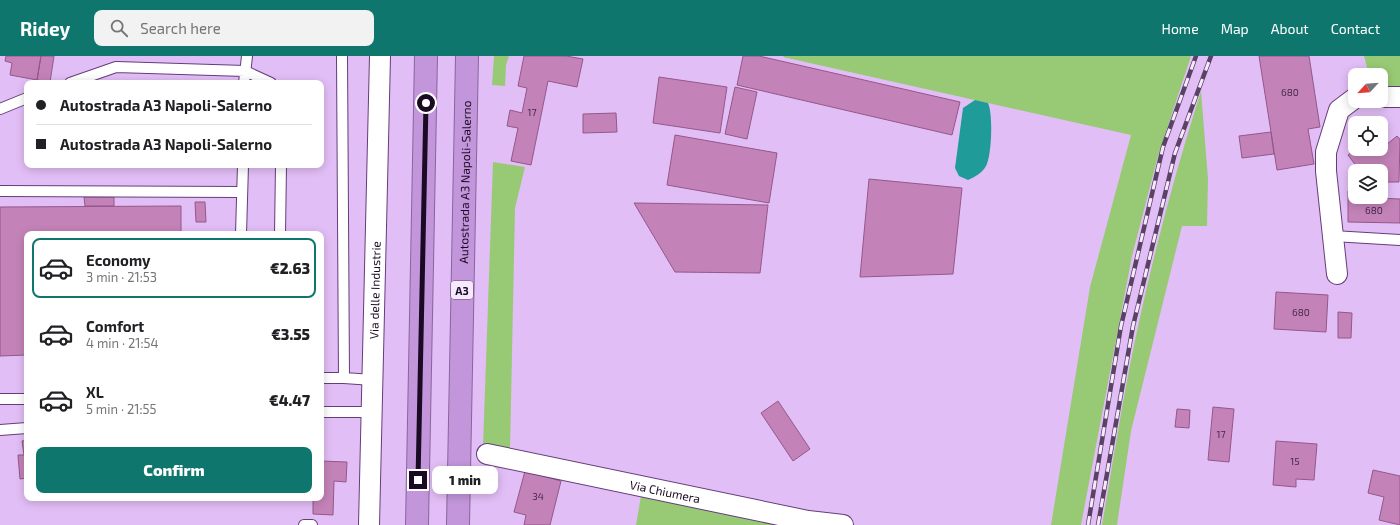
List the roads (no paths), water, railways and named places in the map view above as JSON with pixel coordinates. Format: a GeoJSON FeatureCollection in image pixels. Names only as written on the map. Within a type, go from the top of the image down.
{"type":"FeatureCollection","features":[{"type":"Feature","properties":{"kind":"highway"},"geometry":{"type":"LineString","coordinates":[[417,525],[426,56]]}},
{"type":"Feature","properties":{"kind":"highway","name":"Autostrada A3 Napoli-Salerno"},"geometry":{"type":"LineString","coordinates":[[458,525],[467,56]]}},
{"type":"Feature","properties":{"kind":"street","name":"Via delle Industrie"},"geometry":{"type":"LineString","coordinates":[[366,524],[373,380],[380,56]]}},
{"type":"Feature","properties":{"kind":"street"},"geometry":{"type":"LineString","coordinates":[[1388,97],[1400,97]]}},
{"type":"Feature","properties":{"kind":"street"},"geometry":{"type":"LineString","coordinates":[[1337,274],[1326,171],[1326,152],[1339,110],[1348,103]]}},
{"type":"Feature","properties":{"kind":"street","name":"Via Chiumera"},"geometry":{"type":"LineString","coordinates":[[487,454],[808,520],[843,525]]}},
{"type":"Feature","properties":{"kind":"lane"},"geometry":{"type":"LineString","coordinates":[[244,80],[247,56]]}},
{"type":"Feature","properties":{"kind":"lane"},"geometry":{"type":"LineString","coordinates":[[342,56],[344,378]]}},
{"type":"Feature","properties":{"kind":"lane"},"geometry":{"type":"LineString","coordinates":[[79,80],[116,67],[245,71],[264,80]]}},
{"type":"Feature","properties":{"kind":"lane"},"geometry":{"type":"LineString","coordinates":[[0,109],[24,99]]}},
{"type":"Feature","properties":{"kind":"lane"},"geometry":{"type":"LineString","coordinates":[[241,231],[243,168]]}},
{"type":"Feature","properties":{"kind":"lane"},"geometry":{"type":"LineString","coordinates":[[280,231],[281,168]]}},
{"type":"Feature","properties":{"kind":"lane"},"geometry":{"type":"LineString","coordinates":[[0,191],[242,192]]}},
{"type":"Feature","properties":{"kind":"lane"},"geometry":{"type":"LineString","coordinates":[[1333,236],[1400,240]]}},
{"type":"Feature","properties":{"kind":"lane"},"geometry":{"type":"LineString","coordinates":[[324,378],[373,380]]}},
{"type":"Feature","properties":{"kind":"lane"},"geometry":{"type":"LineString","coordinates":[[0,399],[24,399]]}},
{"type":"Feature","properties":{"kind":"lane"},"geometry":{"type":"LineString","coordinates":[[324,412],[372,412]]}},
{"type":"Feature","properties":{"kind":"lane"},"geometry":{"type":"LineString","coordinates":[[0,430],[24,428]]}},
{"type":"Feature","properties":{"kind":"lane"},"geometry":{"type":"LineString","coordinates":[[304,525],[312,525]]}},
{"type":"Feature","properties":{"kind":"railway"},"geometry":{"type":"LineString","coordinates":[[1088,525],[1121,326],[1163,147],[1196,56]]}},
{"type":"Feature","properties":{"kind":"railway"},"geometry":{"type":"LineString","coordinates":[[1098,525],[1133,326],[1175,153],[1211,56]]}}]}
